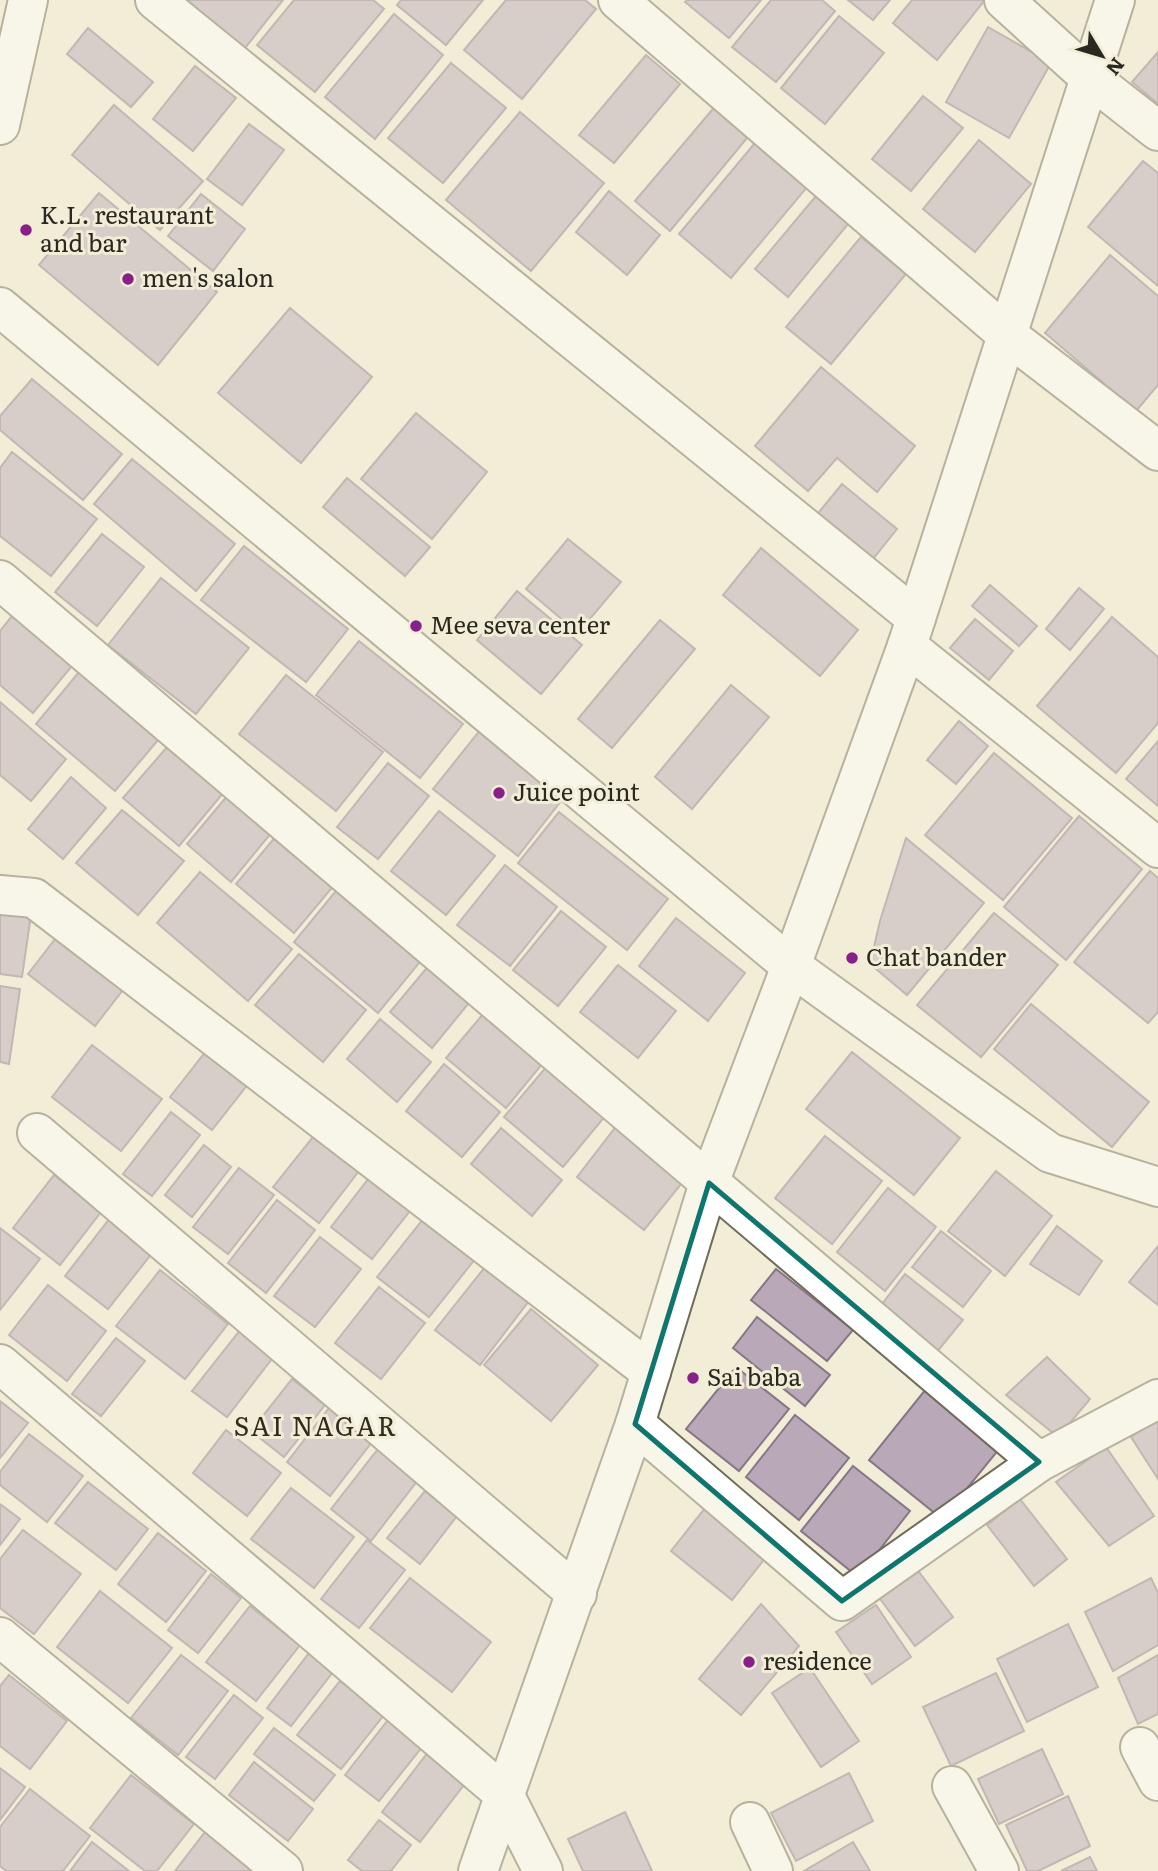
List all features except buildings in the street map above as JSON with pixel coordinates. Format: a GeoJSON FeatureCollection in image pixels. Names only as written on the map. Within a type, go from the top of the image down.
{"type":"FeatureCollection","features":[{"type":"Feature","properties":{"kind":"street"},"geometry":{"type":"LineString","coordinates":[[0,125],[28,0]]}},
{"type":"Feature","properties":{"kind":"street"},"geometry":{"type":"LineString","coordinates":[[155,0],[912,632],[1158,848]]}},
{"type":"Feature","properties":{"kind":"street"},"geometry":{"type":"LineString","coordinates":[[618,0],[1006,334],[1158,451]]}},
{"type":"Feature","properties":{"kind":"street"},"geometry":{"type":"LineString","coordinates":[[1004,0],[1089,77],[1158,131]]}},
{"type":"Feature","properties":{"kind":"street"},"geometry":{"type":"LineString","coordinates":[[478,1871],[635,1424],[709,1183],[912,632],[1115,0]]}},
{"type":"Feature","properties":{"kind":"street"},"geometry":{"type":"LineString","coordinates":[[0,306],[791,966],[1050,1153],[1158,1188]]}},
{"type":"Feature","properties":{"kind":"street"},"geometry":{"type":"LineString","coordinates":[[0,579],[1039,1462]]}},
{"type":"Feature","properties":{"kind":"street"},"geometry":{"type":"LineString","coordinates":[[0,895],[34,898],[651,1372]]}},
{"type":"Feature","properties":{"kind":"street"},"geometry":{"type":"LineString","coordinates":[[37,1133],[577,1594]]}},
{"type":"Feature","properties":{"kind":"street"},"geometry":{"type":"LineString","coordinates":[[0,1364],[504,1794],[543,1871]]}},
{"type":"Feature","properties":{"kind":"street"},"geometry":{"type":"LineString","coordinates":[[635,1424],[842,1601],[1039,1462],[1158,1399]]}},
{"type":"Feature","properties":{"kind":"street"},"geometry":{"type":"LineString","coordinates":[[0,1637],[283,1871]]}},
{"type":"Feature","properties":{"kind":"street"},"geometry":{"type":"LineString","coordinates":[[1140,1747],[1158,1781]]}},
{"type":"Feature","properties":{"kind":"street"},"geometry":{"type":"LineString","coordinates":[[951,1786],[999,1871]]}},
{"type":"Feature","properties":{"kind":"street"},"geometry":{"type":"LineString","coordinates":[[750,1822],[773,1871]]}},
{"type":"Feature","properties":{"kind":"highlighted area"},"geometry":{"type":"Polygon","coordinates":[[[709,1183],[1039,1462],[842,1601],[635,1424],[709,1183]]]}},
{"type":"Feature","properties":{"kind":"place","name":"K.L. restaurant and bar"},"geometry":{"type":"Point","coordinates":[26,230]}},
{"type":"Feature","properties":{"kind":"place","name":"men's salon"},"geometry":{"type":"Point","coordinates":[128,279]}},
{"type":"Feature","properties":{"kind":"place","name":"Mee seva center"},"geometry":{"type":"Point","coordinates":[416,626]}},
{"type":"Feature","properties":{"kind":"place","name":"Juice point"},"geometry":{"type":"Point","coordinates":[499,793]}},
{"type":"Feature","properties":{"kind":"place","name":"Chat bander"},"geometry":{"type":"Point","coordinates":[852,958]}},
{"type":"Feature","properties":{"kind":"place","name":"Sai baba"},"geometry":{"type":"Point","coordinates":[693,1378]}},
{"type":"Feature","properties":{"kind":"place","name":"residence"},"geometry":{"type":"Point","coordinates":[749,1662]}},
{"type":"Feature","properties":{"kind":"district","name":"SAI NAGAR"},"geometry":{"type":"Point","coordinates":[316,1427]}}]}
